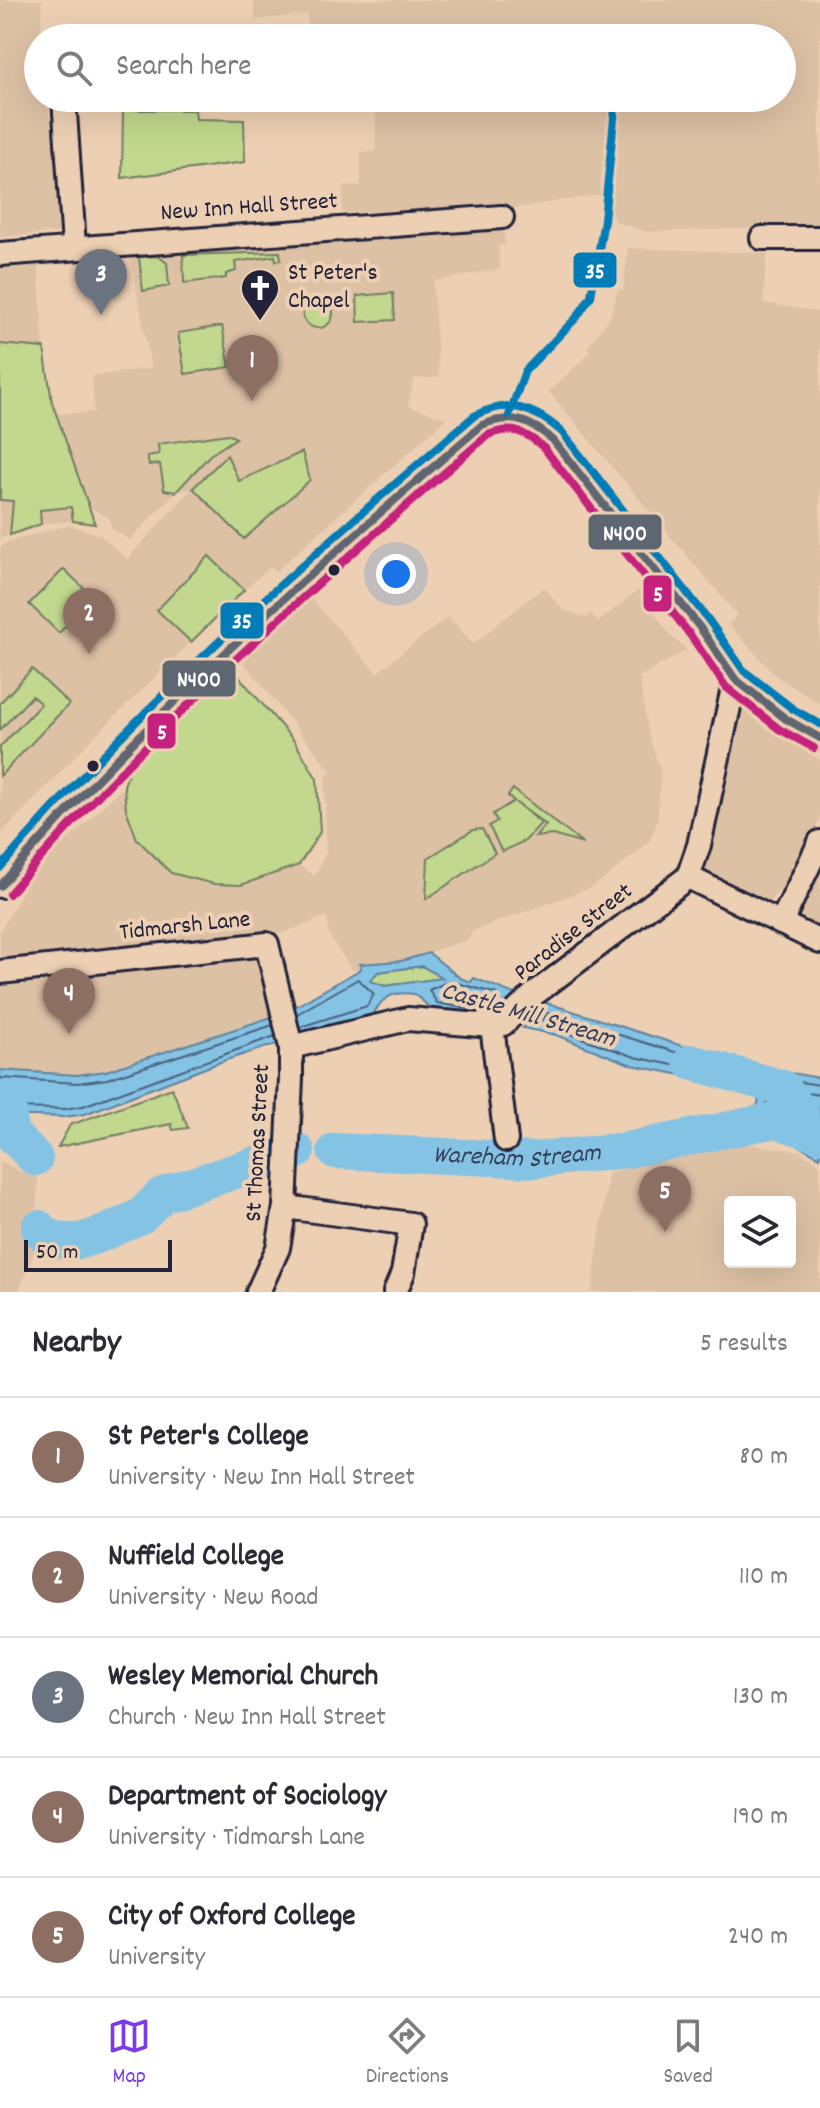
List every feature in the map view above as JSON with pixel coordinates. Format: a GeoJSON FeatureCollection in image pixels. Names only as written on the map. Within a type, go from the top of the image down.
{"type":"FeatureCollection","features":[{"type":"Feature","properties":{"kind":"street"},"geometry":{"type":"LineString","coordinates":[[65,112],[74,246]]}},
{"type":"Feature","properties":{"kind":"street","name":"New Inn Hall Street"},"geometry":{"type":"LineString","coordinates":[[0,254],[74,246],[502,217]]}},
{"type":"Feature","properties":{"kind":"street"},"geometry":{"type":"LineString","coordinates":[[762,238],[820,238]]}},
{"type":"Feature","properties":{"kind":"street"},"geometry":{"type":"LineString","coordinates":[[0,886],[93,783],[226,648],[482,425],[502,415],[534,423],[553,440],[701,629],[735,679],[786,719],[820,738]]}},
{"type":"Feature","properties":{"kind":"street"},"geometry":{"type":"LineString","coordinates":[[735,679],[699,845],[688,877],[820,942]]}},
{"type":"Feature","properties":{"kind":"street"},"geometry":{"type":"LineString","coordinates":[[781,923],[820,842]]}},
{"type":"Feature","properties":{"kind":"street","name":"Paradise Street"},"geometry":{"type":"LineString","coordinates":[[497,1025],[688,877]]}},
{"type":"Feature","properties":{"kind":"street","name":"Tidmarsh Lane"},"geometry":{"type":"LineString","coordinates":[[3,968],[267,944],[290,1044]]}},
{"type":"Feature","properties":{"kind":"street"},"geometry":{"type":"LineString","coordinates":[[290,1044],[408,1019],[497,1025],[506,1140]]}},
{"type":"Feature","properties":{"kind":"street","name":"St Thomas Street"},"geometry":{"type":"LineString","coordinates":[[263,1291],[278,1248],[285,1207],[290,1135],[290,1044]]}},
{"type":"Feature","properties":{"kind":"street"},"geometry":{"type":"LineString","coordinates":[[285,1207],[411,1224],[403,1273],[395,1292]]}},
{"type":"Feature","properties":{"kind":"shaded area"},"geometry":{"type":"Polygon","coordinates":[[[0,0],[42,0],[41,24],[24,24],[24,112],[49,112],[64,232],[0,237],[0,0]]]}},
{"type":"Feature","properties":{"kind":"shaded area"},"geometry":{"type":"Polygon","coordinates":[[[254,0],[820,0],[820,226],[647,232],[616,222],[599,195],[514,208],[502,217],[505,245],[498,246],[500,269],[433,281],[439,377],[414,379],[408,406],[447,418],[276,571],[270,567],[244,590],[92,739],[0,835],[0,548],[8,541],[70,525],[100,535],[127,559],[192,489],[176,492],[130,540],[111,528],[110,519],[91,508],[95,524],[73,521],[41,524],[0,538],[0,268],[38,263],[46,377],[56,414],[94,412],[92,376],[151,368],[130,254],[423,236],[420,209],[342,213],[343,186],[361,186],[361,152],[376,152],[376,112],[796,112],[796,24],[307,24],[307,14],[255,20],[254,0]]]}},
{"type":"Feature","properties":{"kind":"shaded area"},"geometry":{"type":"Polygon","coordinates":[[[628,248],[767,253],[763,303],[820,312],[820,704],[777,677],[728,624],[737,615],[549,392],[590,352],[587,348],[610,317],[618,290],[623,290],[628,248]]]}},
{"type":"Feature","properties":{"kind":"shaded area"},"geometry":{"type":"Polygon","coordinates":[[[544,587],[562,609],[585,618],[591,613],[598,622],[638,590],[671,636],[687,650],[639,677],[648,732],[661,773],[657,823],[649,842],[608,876],[590,888],[473,931],[468,940],[401,961],[361,964],[362,969],[352,970],[329,935],[327,916],[283,933],[10,969],[0,954],[0,932],[33,873],[124,786],[126,809],[241,885],[299,865],[315,876],[326,852],[325,778],[332,772],[241,659],[310,597],[377,673],[448,616],[473,644],[544,587]]]}},
{"type":"Feature","properties":{"kind":"shaded area"},"geometry":{"type":"Polygon","coordinates":[[[747,710],[786,733],[785,736],[820,760],[820,819],[783,887],[769,901],[758,901],[698,869],[715,828],[740,712],[747,710]]]}},
{"type":"Feature","properties":{"kind":"shaded area"},"geometry":{"type":"Polygon","coordinates":[[[820,861],[820,931],[793,917],[820,861]]]}},
{"type":"Feature","properties":{"kind":"shaded area"},"geometry":{"type":"Polygon","coordinates":[[[262,955],[274,1016],[106,1071],[77,1075],[0,1070],[0,987],[262,955]]]}},
{"type":"Feature","properties":{"kind":"shaded area"},"geometry":{"type":"Polygon","coordinates":[[[723,1141],[800,1151],[820,1164],[820,1292],[592,1292],[608,1174],[674,1151],[723,1141]]]}},
{"type":"Feature","properties":{"kind":"shaded area"},"geometry":{"type":"Polygon","coordinates":[[[0,1161],[21,1172],[38,1170],[36,1246],[19,1292],[0,1292],[0,1161]]]}},
{"type":"Feature","properties":{"kind":"green space"},"geometry":{"type":"Polygon","coordinates":[[[123,112],[195,112],[196,119],[244,120],[245,162],[122,178],[123,112]]]}},
{"type":"Feature","properties":{"kind":"green space"},"geometry":{"type":"Polygon","coordinates":[[[280,252],[281,260],[276,261],[275,256],[235,262],[236,271],[226,274],[226,278],[184,283],[183,255],[280,252]]]}},
{"type":"Feature","properties":{"kind":"green space"},"geometry":{"type":"Polygon","coordinates":[[[158,256],[167,263],[169,286],[143,291],[139,257],[158,256]]]}},
{"type":"Feature","properties":{"kind":"green space"},"geometry":{"type":"Polygon","coordinates":[[[393,293],[395,320],[358,322],[357,296],[393,293]]]}},
{"type":"Feature","properties":{"kind":"green space"},"geometry":{"type":"Polygon","coordinates":[[[318,298],[324,299],[332,307],[332,319],[324,327],[318,328],[312,327],[304,319],[303,313],[304,307],[312,299],[318,298]]]}},
{"type":"Feature","properties":{"kind":"green space"},"geometry":{"type":"Polygon","coordinates":[[[222,326],[230,367],[185,374],[178,333],[222,326]]]}},
{"type":"Feature","properties":{"kind":"green space"},"geometry":{"type":"Polygon","coordinates":[[[0,344],[44,348],[52,402],[95,524],[73,521],[71,507],[40,510],[41,524],[10,535],[13,501],[0,500],[0,344]]]}},
{"type":"Feature","properties":{"kind":"green space"},"geometry":{"type":"Polygon","coordinates":[[[228,434],[236,438],[210,455],[176,492],[164,490],[160,464],[149,465],[147,456],[159,454],[158,444],[228,434]]]}},
{"type":"Feature","properties":{"kind":"green space"},"geometry":{"type":"Polygon","coordinates":[[[302,452],[310,480],[244,539],[193,488],[227,455],[239,481],[302,452]]]}},
{"type":"Feature","properties":{"kind":"green space"},"geometry":{"type":"Polygon","coordinates":[[[209,556],[244,590],[191,642],[157,610],[209,556]]]}},
{"type":"Feature","properties":{"kind":"green space"},"geometry":{"type":"Polygon","coordinates":[[[64,569],[93,597],[59,633],[29,604],[64,569]]]}},
{"type":"Feature","properties":{"kind":"green space"},"geometry":{"type":"Polygon","coordinates":[[[229,665],[295,742],[317,779],[320,832],[299,865],[241,885],[214,884],[171,873],[137,839],[126,809],[124,786],[128,774],[125,770],[229,665]]]}},
{"type":"Feature","properties":{"kind":"green space"},"geometry":{"type":"Polygon","coordinates":[[[32,669],[69,704],[0,776],[0,747],[41,704],[32,696],[0,730],[0,703],[32,669]]]}},
{"type":"Feature","properties":{"kind":"green space"},"geometry":{"type":"Polygon","coordinates":[[[513,789],[583,844],[553,835],[535,837],[546,825],[515,802],[541,823],[526,840],[502,852],[489,826],[497,821],[493,814],[514,801],[508,796],[513,789]]]}},
{"type":"Feature","properties":{"kind":"green space"},"geometry":{"type":"Polygon","coordinates":[[[482,829],[495,853],[426,899],[428,858],[473,830],[482,829]]]}},
{"type":"Feature","properties":{"kind":"green space"},"geometry":{"type":"Polygon","coordinates":[[[422,966],[444,978],[385,986],[369,981],[378,972],[422,966]]]}},
{"type":"Feature","properties":{"kind":"green space"},"geometry":{"type":"Polygon","coordinates":[[[172,1088],[188,1128],[173,1130],[171,1124],[58,1147],[70,1125],[172,1088]]]}},
{"type":"Feature","properties":{"kind":"water"},"geometry":{"type":"Polygon","coordinates":[[[429,953],[460,978],[471,982],[474,978],[517,995],[488,1021],[433,1010],[414,994],[395,994],[381,1002],[374,1013],[226,1060],[85,1114],[65,1117],[0,1115],[0,1070],[77,1075],[106,1071],[284,1013],[361,969],[360,964],[401,961],[429,953]],[[422,966],[378,972],[370,981],[385,986],[443,978],[422,966]]]}},
{"type":"Feature","properties":{"kind":"water"},"geometry":{"type":"Polygon","coordinates":[[[547,1003],[751,1065],[730,1085],[632,1065],[556,1035],[523,1028],[547,1003]]]}},
{"type":"Feature","properties":{"kind":"water"},"geometry":{"type":"Polygon","coordinates":[[[769,1069],[820,1078],[820,1157],[787,1139],[757,1108],[760,1092],[747,1088],[769,1069]]]}},
{"type":"Feature","properties":{"kind":"waterway","name":"Castle Mill Stream"},"geometry":{"type":"LineString","coordinates":[[691,1062],[783,1088],[796,1106]]}},
{"type":"Feature","properties":{"kind":"waterway","name":"Wareham Stream"},"geometry":{"type":"LineString","coordinates":[[8,1099],[10,1133],[35,1158]]}},
{"type":"Feature","properties":{"kind":"waterway","name":"Wareham Stream"},"geometry":{"type":"LineString","coordinates":[[335,1151],[535,1160],[627,1150],[775,1120],[820,1135]]}},
{"type":"Feature","properties":{"kind":"waterway","name":"Wareham Stream"},"geometry":{"type":"LineString","coordinates":[[39,1228],[45,1235],[62,1241],[80,1241],[141,1216],[162,1195],[297,1151]]}},
{"type":"Feature","properties":{"kind":"transit line","name":"35"},"geometry":{"type":"LineString","coordinates":[[509,415],[525,371],[577,317],[591,296],[604,220],[615,112]]}},
{"type":"Feature","properties":{"kind":"transit line","name":"35"},"geometry":{"type":"LineString","coordinates":[[0,868],[111,747],[228,633],[474,416],[498,408],[521,408],[542,417],[562,432],[710,622],[744,671],[793,709],[820,724]]}},
{"type":"Feature","properties":{"kind":"transit line","name":"N400"},"geometry":{"type":"LineString","coordinates":[[0,886],[113,763],[232,646],[482,425],[502,419],[528,423],[553,440],[701,629],[735,679],[786,719],[820,738]]}},
{"type":"Feature","properties":{"kind":"transit line","name":"5"},"geometry":{"type":"LineString","coordinates":[[9,894],[121,771],[240,656],[488,435],[497,432],[512,430],[525,434],[544,448],[691,636],[726,687],[779,729],[814,748]]}},
{"type":"Feature","properties":{"kind":"place","name":"Wesley Memorial Church"},"geometry":{"type":"Point","coordinates":[101,315]}},
{"type":"Feature","properties":{"kind":"place","name":"St Peter's Chapel"},"geometry":{"type":"Point","coordinates":[260,322]}},
{"type":"Feature","properties":{"kind":"place","name":"St Peter's College"},"geometry":{"type":"Point","coordinates":[252,401]}},
{"type":"Feature","properties":{"kind":"place","name":"Nuffield College"},"geometry":{"type":"Point","coordinates":[89,654]}},
{"type":"Feature","properties":{"kind":"place","name":"Department of Sociology"},"geometry":{"type":"Point","coordinates":[69,1034]}},
{"type":"Feature","properties":{"kind":"place","name":"City of Oxford College"},"geometry":{"type":"Point","coordinates":[665,1232]}}]}
